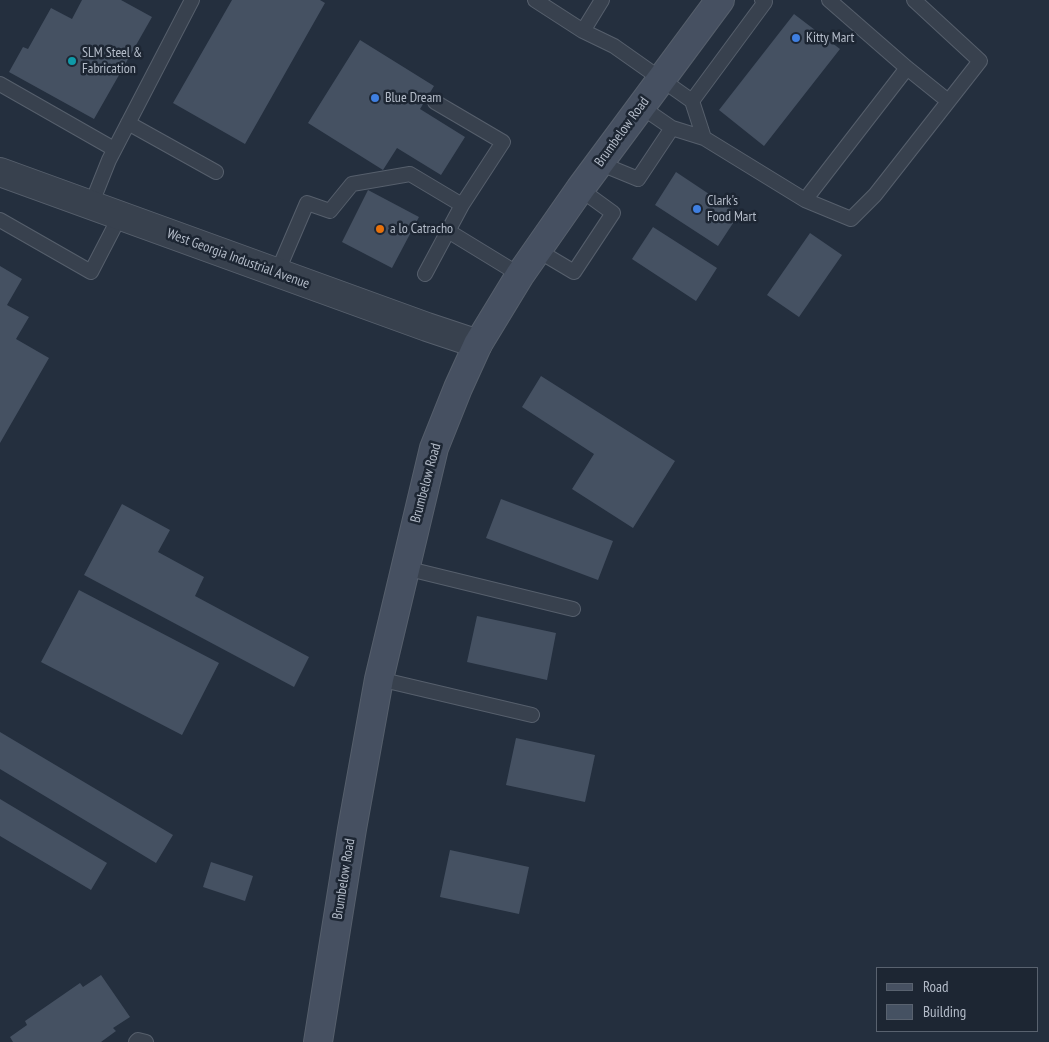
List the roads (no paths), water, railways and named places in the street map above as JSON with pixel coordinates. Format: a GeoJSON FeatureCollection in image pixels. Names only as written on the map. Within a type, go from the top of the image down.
{"type":"FeatureCollection","features":[{"type":"Feature","properties":{"kind":"street","name":"Brumbelow Road"},"geometry":{"type":"LineString","coordinates":[[318,1042],[352,829],[379,680],[434,448],[478,344],[520,275],[640,106],[720,0]]}},
{"type":"Feature","properties":{"kind":"street","name":"West Georgia Industrial Avenue"},"geometry":{"type":"LineString","coordinates":[[0,172],[478,344]]}},
{"type":"Feature","properties":{"kind":"lane"},"geometry":{"type":"LineString","coordinates":[[90,205],[114,149],[192,0]]}},
{"type":"Feature","properties":{"kind":"lane"},"geometry":{"type":"LineString","coordinates":[[535,0],[583,31],[614,46],[692,101],[704,138]]}},
{"type":"Feature","properties":{"kind":"lane"},"geometry":{"type":"LineString","coordinates":[[583,31],[602,0]]}},
{"type":"Feature","properties":{"kind":"lane"},"geometry":{"type":"LineString","coordinates":[[692,101],[765,2],[762,0]]}},
{"type":"Feature","properties":{"kind":"lane"},"geometry":{"type":"LineString","coordinates":[[829,0],[948,101]]}},
{"type":"Feature","properties":{"kind":"lane"},"geometry":{"type":"LineString","coordinates":[[640,106],[672,128],[704,138],[805,200],[851,219],[874,195],[980,62],[914,0]]}},
{"type":"Feature","properties":{"kind":"lane"},"geometry":{"type":"LineString","coordinates":[[805,200],[907,68]]}},
{"type":"Feature","properties":{"kind":"lane"},"geometry":{"type":"LineString","coordinates":[[0,84],[114,149]]}},
{"type":"Feature","properties":{"kind":"lane"},"geometry":{"type":"LineString","coordinates":[[425,274],[462,206],[503,142],[435,102]]}},
{"type":"Feature","properties":{"kind":"lane"},"geometry":{"type":"LineString","coordinates":[[128,123],[216,172]]}},
{"type":"Feature","properties":{"kind":"lane"},"geometry":{"type":"LineString","coordinates":[[599,163],[638,179],[672,128]]}},
{"type":"Feature","properties":{"kind":"lane"},"geometry":{"type":"LineString","coordinates":[[277,273],[307,203],[330,211],[352,184],[410,174],[462,206]]}},
{"type":"Feature","properties":{"kind":"lane"},"geometry":{"type":"LineString","coordinates":[[538,250],[574,272],[614,213],[580,189]]}},
{"type":"Feature","properties":{"kind":"lane"},"geometry":{"type":"LineString","coordinates":[[0,220],[91,272],[120,216]]}},
{"type":"Feature","properties":{"kind":"lane"},"geometry":{"type":"LineString","coordinates":[[448,231],[520,275]]}},
{"type":"Feature","properties":{"kind":"lane"},"geometry":{"type":"LineString","coordinates":[[405,568],[573,609]]}},
{"type":"Feature","properties":{"kind":"lane"},"geometry":{"type":"LineString","coordinates":[[379,680],[532,715]]}},
{"type":"Feature","properties":{"kind":"lane"},"geometry":{"type":"LineString","coordinates":[[136,1042],[138,1040],[146,1042]]}},
{"type":"Feature","properties":{"kind":"place","name":"Kitty Mart"},"geometry":{"type":"Point","coordinates":[796,38]}},
{"type":"Feature","properties":{"kind":"place","name":"SLM Steel & Fabrication"},"geometry":{"type":"Point","coordinates":[72,61]}},
{"type":"Feature","properties":{"kind":"place","name":"Blue Dream"},"geometry":{"type":"Point","coordinates":[375,98]}},
{"type":"Feature","properties":{"kind":"place","name":"Clark's Food Mart"},"geometry":{"type":"Point","coordinates":[697,209]}},
{"type":"Feature","properties":{"kind":"place","name":"a lo Catracho"},"geometry":{"type":"Point","coordinates":[380,229]}}]}
